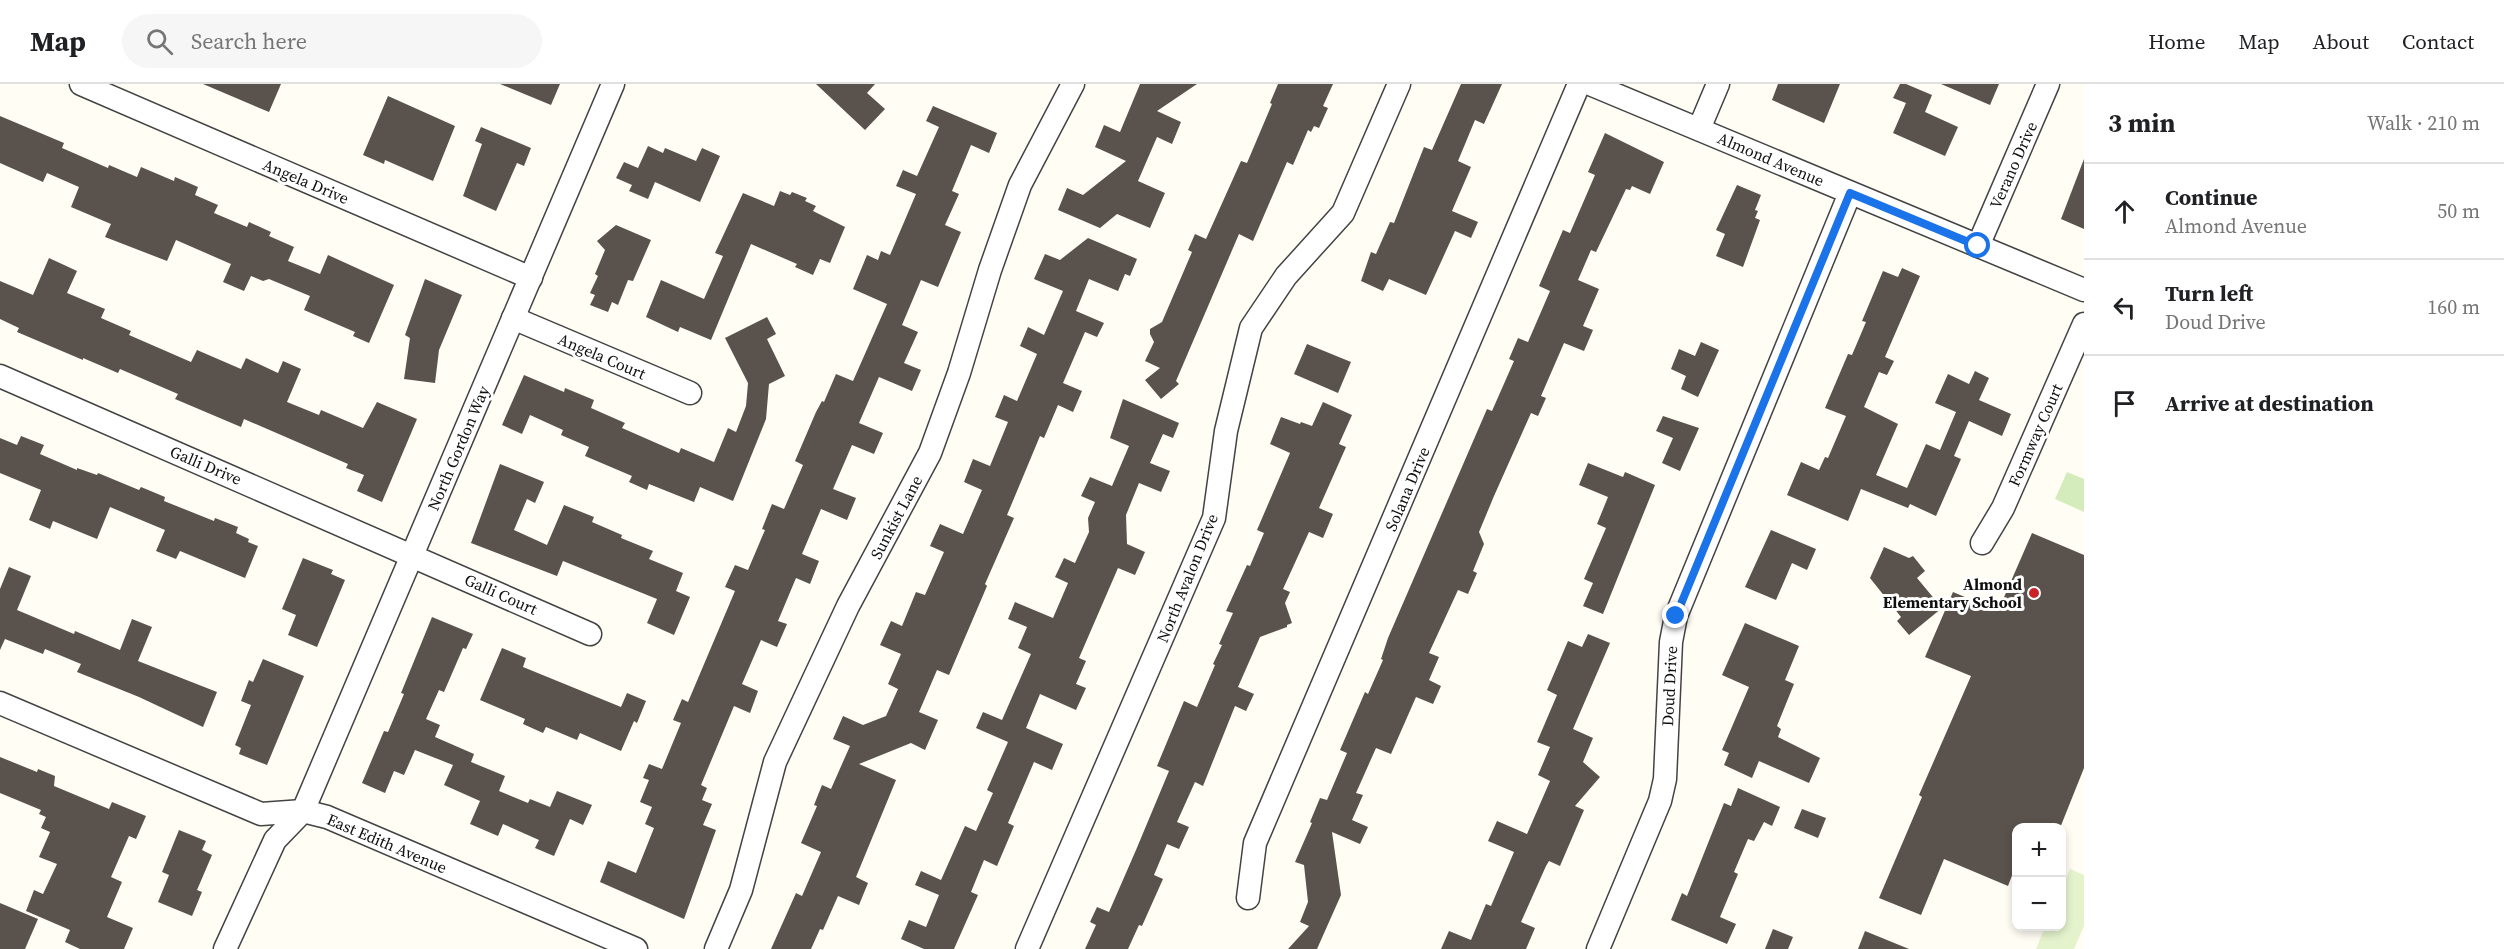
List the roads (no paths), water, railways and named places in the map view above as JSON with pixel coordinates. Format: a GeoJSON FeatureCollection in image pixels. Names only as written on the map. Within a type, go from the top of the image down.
{"type":"FeatureCollection","features":[{"type":"Feature","properties":{"kind":"street","name":"Angela Drive"},"geometry":{"type":"LineString","coordinates":[[81,84],[531,278]]}},
{"type":"Feature","properties":{"kind":"street","name":"North Gordon Way"},"geometry":{"type":"LineString","coordinates":[[303,811],[613,84]]}},
{"type":"Feature","properties":{"kind":"street","name":"Sunkist Lane"},"geometry":{"type":"LineString","coordinates":[[716,949],[741,890],[775,762],[848,606],[930,453],[959,373],[990,270],[1020,186],[1072,84]]}},
{"type":"Feature","properties":{"kind":"street","name":"North Avalon Drive"},"geometry":{"type":"LineString","coordinates":[[1027,949],[1214,518],[1226,431],[1251,328],[1286,276],[1343,213],[1399,84]]}},
{"type":"Feature","properties":{"kind":"street","name":"Solana Drive"},"geometry":{"type":"LineString","coordinates":[[1248,898],[1255,843],[1580,84]]}},
{"type":"Feature","properties":{"kind":"street","name":"Almond Avenue"},"geometry":{"type":"LineString","coordinates":[[1590,84],[2084,290]]}},
{"type":"Feature","properties":{"kind":"street"},"geometry":{"type":"LineString","coordinates":[[1700,129],[1718,84]]}},
{"type":"Feature","properties":{"kind":"street","name":"Verano Drive"},"geometry":{"type":"LineString","coordinates":[[1978,246],[2048,84]]}},
{"type":"Feature","properties":{"kind":"street","name":"Doud Drive"},"geometry":{"type":"LineString","coordinates":[[1598,949],[1660,801],[1665,779],[1671,642],[1676,616],[1850,193]]}},
{"type":"Feature","properties":{"kind":"street","name":"Angela Court"},"geometry":{"type":"LineString","coordinates":[[513,318],[690,393]]}},
{"type":"Feature","properties":{"kind":"street","name":"Formway Court"},"geometry":{"type":"LineString","coordinates":[[1982,543],[2003,508],[2084,324]]}},
{"type":"Feature","properties":{"kind":"street","name":"Galli Drive"},"geometry":{"type":"LineString","coordinates":[[0,376],[413,555]]}},
{"type":"Feature","properties":{"kind":"street","name":"Galli Court"},"geometry":{"type":"LineString","coordinates":[[413,555],[590,634]]}},
{"type":"Feature","properties":{"kind":"street","name":"East Edith Avenue"},"geometry":{"type":"LineString","coordinates":[[0,703],[261,814],[303,811],[327,817],[634,948]]}},
{"type":"Feature","properties":{"kind":"street"},"geometry":{"type":"LineString","coordinates":[[225,949],[275,840],[303,811]]}},
{"type":"Feature","properties":{"kind":"place","name":"Almond Elementary School"},"geometry":{"type":"Point","coordinates":[2034,593]}}]}
